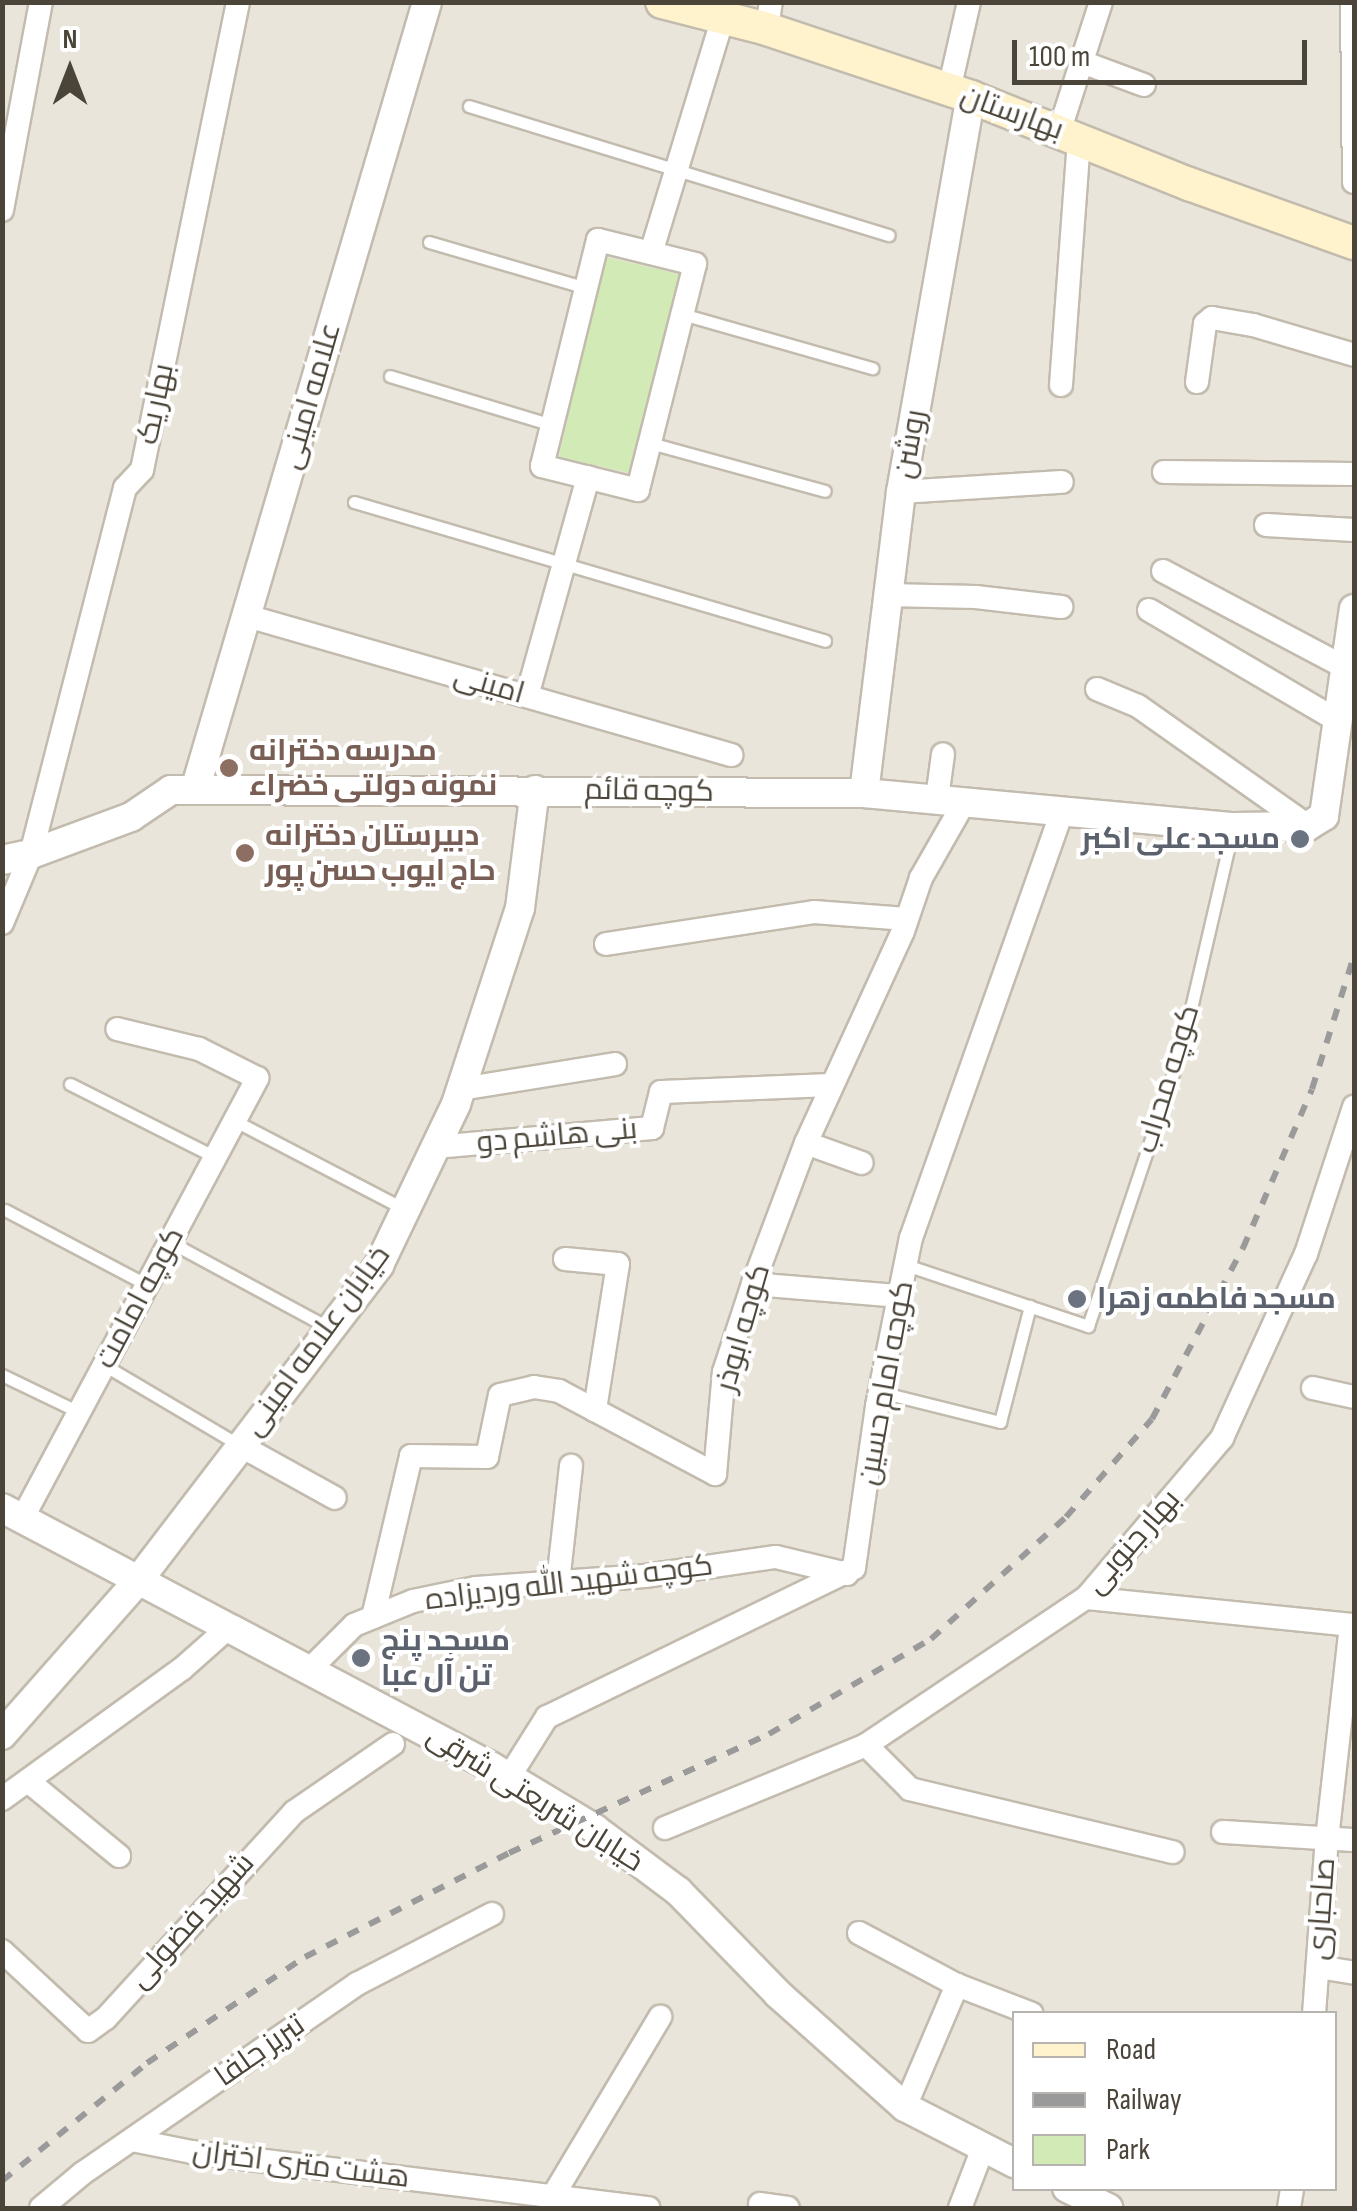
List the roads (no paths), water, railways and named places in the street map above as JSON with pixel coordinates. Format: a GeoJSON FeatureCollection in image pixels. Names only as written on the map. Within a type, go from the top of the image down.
{"type":"FeatureCollection","features":[{"type":"Feature","properties":{"kind":"main road","name":"بهارستان"},"geometry":{"type":"LineString","coordinates":[[672,4],[723,18],[769,16],[1189,184],[1354,243]]}},
{"type":"Feature","properties":{"kind":"street"},"geometry":{"type":"LineString","coordinates":[[2,210],[41,2]]}},
{"type":"Feature","properties":{"kind":"street","name":"بهار یک"},"geometry":{"type":"LineString","coordinates":[[2,923],[32,854],[125,488],[142,470],[238,2]]}},
{"type":"Feature","properties":{"kind":"street","name":"علامه امینی"},"geometry":{"type":"LineString","coordinates":[[196,790],[427,2]]}},
{"type":"Feature","properties":{"kind":"street"},"geometry":{"type":"LineString","coordinates":[[959,93],[969,2]]}},
{"type":"Feature","properties":{"kind":"street"},"geometry":{"type":"LineString","coordinates":[[1062,385],[1069,134],[1082,62],[1102,2]]}},
{"type":"Feature","properties":{"kind":"street"},"geometry":{"type":"LineString","coordinates":[[1352,2],[1354,182]]}},
{"type":"Feature","properties":{"kind":"street"},"geometry":{"type":"LineString","coordinates":[[651,253],[723,18]]}},
{"type":"Feature","properties":{"kind":"street"},"geometry":{"type":"LineString","coordinates":[[1082,62],[1144,85]]}},
{"type":"Feature","properties":{"kind":"street","name":"روشن"},"geometry":{"type":"LineString","coordinates":[[864,794],[901,492],[959,93]]}},
{"type":"Feature","properties":{"kind":"street"},"geometry":{"type":"LineString","coordinates":[[598,240],[651,253],[695,264],[638,490],[542,466],[598,240]]}},
{"type":"Feature","properties":{"kind":"street"},"geometry":{"type":"LineString","coordinates":[[1197,382],[1205,324],[1212,318],[1253,325],[1354,355]]}},
{"type":"Feature","properties":{"kind":"street"},"geometry":{"type":"LineString","coordinates":[[1164,472],[1354,474]]}},
{"type":"Feature","properties":{"kind":"street"},"geometry":{"type":"LineString","coordinates":[[527,696],[588,477]]}},
{"type":"Feature","properties":{"kind":"street"},"geometry":{"type":"LineString","coordinates":[[901,492],[1062,482]]}},
{"type":"Feature","properties":{"kind":"street"},"geometry":{"type":"LineString","coordinates":[[1266,525],[1354,530]]}},
{"type":"Feature","properties":{"kind":"street"},"geometry":{"type":"LineString","coordinates":[[1163,571],[1346,668]]}},
{"type":"Feature","properties":{"kind":"street"},"geometry":{"type":"LineString","coordinates":[[888,595],[976,597],[1062,607]]}},
{"type":"Feature","properties":{"kind":"street"},"geometry":{"type":"LineString","coordinates":[[1097,689],[1138,706],[1308,826],[1324,816],[1354,609]]}},
{"type":"Feature","properties":{"kind":"street"},"geometry":{"type":"LineString","coordinates":[[1149,610],[1340,722]]}},
{"type":"Feature","properties":{"kind":"street","name":"امینی"},"geometry":{"type":"LineString","coordinates":[[246,616],[731,755]]}},
{"type":"Feature","properties":{"kind":"street"},"geometry":{"type":"LineString","coordinates":[[944,754],[951,800]]}},
{"type":"Feature","properties":{"kind":"street","name":"کوچه قائم"},"geometry":{"type":"LineString","coordinates":[[2,860],[32,854],[131,817],[170,790],[864,794],[1233,827],[1308,826]]}},
{"type":"Feature","properties":{"kind":"street","name":"خیابان علامه امینی"},"geometry":{"type":"LineString","coordinates":[[2,1735],[138,1582],[379,1265],[461,1089],[520,908],[534,790]]}},
{"type":"Feature","properties":{"kind":"street","name":"کوچه ابوذر"},"geometry":{"type":"LineString","coordinates":[[373,1618],[410,1456],[487,1457],[500,1395],[534,1386],[559,1390],[715,1474],[724,1372],[753,1284],[806,1143],[907,919],[951,800]]}},
{"type":"Feature","properties":{"kind":"street","name":"کوچه امام حسین"},"geometry":{"type":"LineString","coordinates":[[848,1574],[859,1560],[880,1392],[906,1265],[944,1136],[1063,809]]}},
{"type":"Feature","properties":{"kind":"street"},"geometry":{"type":"LineString","coordinates":[[606,944],[814,912],[907,919]]}},
{"type":"Feature","properties":{"kind":"street","name":"کوچه امامت"},"geometry":{"type":"LineString","coordinates":[[12,1514],[79,1412],[258,1078],[198,1049],[117,1028]]}},
{"type":"Feature","properties":{"kind":"street"},"geometry":{"type":"LineString","coordinates":[[461,1089],[616,1064]]}},
{"type":"Feature","properties":{"kind":"street","name":"بنی هاشم دو"},"geometry":{"type":"LineString","coordinates":[[436,1147],[652,1128],[661,1092],[831,1085]]}},
{"type":"Feature","properties":{"kind":"street","name":"بهار جنوبی"},"geometry":{"type":"LineString","coordinates":[[665,1828],[866,1745],[1086,1598],[1222,1438],[1306,1254],[1354,1107]]}},
{"type":"Feature","properties":{"kind":"street"},"geometry":{"type":"LineString","coordinates":[[806,1143],[862,1163]]}},
{"type":"Feature","properties":{"kind":"street"},"geometry":{"type":"LineString","coordinates":[[565,1259],[618,1264],[595,1410]]}},
{"type":"Feature","properties":{"kind":"street"},"geometry":{"type":"LineString","coordinates":[[753,1284],[900,1296]]}},
{"type":"Feature","properties":{"kind":"street"},"geometry":{"type":"LineString","coordinates":[[1313,1388],[1354,1398]]}},
{"type":"Feature","properties":{"kind":"street"},"geometry":{"type":"LineString","coordinates":[[241,1446],[335,1498]]}},
{"type":"Feature","properties":{"kind":"street"},"geometry":{"type":"LineString","coordinates":[[558,1582],[571,1466]]}},
{"type":"Feature","properties":{"kind":"street","name":"خیابان شریعتی شرقی"},"geometry":{"type":"LineString","coordinates":[[12,1514],[509,1777],[595,1829],[678,1891],[778,1994],[905,2107],[1012,2162]]}},
{"type":"Feature","properties":{"kind":"street","name":"کوچه شهید الله وردیزاده"},"geometry":{"type":"LineString","coordinates":[[310,1670],[354,1625],[414,1601],[476,1588],[645,1576],[776,1556],[848,1574]]}},
{"type":"Feature","properties":{"kind":"street"},"geometry":{"type":"LineString","coordinates":[[509,1777],[547,1718],[848,1574]]}},
{"type":"Feature","properties":{"kind":"street"},"geometry":{"type":"LineString","coordinates":[[1086,1598],[1353,1625]]}},
{"type":"Feature","properties":{"kind":"street","name":"صاحباری"},"geometry":{"type":"LineString","coordinates":[[1314,2011],[1327,1839],[1353,1625]]}},
{"type":"Feature","properties":{"kind":"street"},"geometry":{"type":"LineString","coordinates":[[2,1799],[183,1668],[228,1628]]}},
{"type":"Feature","properties":{"kind":"street","name":"شهید فضولی"},"geometry":{"type":"LineString","coordinates":[[2,1951],[88,2031],[106,2018],[294,1812],[393,1744]]}},
{"type":"Feature","properties":{"kind":"street"},"geometry":{"type":"LineString","coordinates":[[866,1745],[910,1789],[1173,1852]]}},
{"type":"Feature","properties":{"kind":"street"},"geometry":{"type":"LineString","coordinates":[[28,1781],[119,1856]]}},
{"type":"Feature","properties":{"kind":"street"},"geometry":{"type":"LineString","coordinates":[[1223,1832],[1354,1840]]}},
{"type":"Feature","properties":{"kind":"street","name":"تبریز جلفا"},"geometry":{"type":"LineString","coordinates":[[41,2208],[357,1984],[492,1914]]}},
{"type":"Feature","properties":{"kind":"street"},"geometry":{"type":"LineString","coordinates":[[858,1933],[958,1986],[1024,2011]]}},
{"type":"Feature","properties":{"kind":"street"},"geometry":{"type":"LineString","coordinates":[[1318,1967],[1354,1973]]}},
{"type":"Feature","properties":{"kind":"street"},"geometry":{"type":"LineString","coordinates":[[905,2107],[958,1986]]}},
{"type":"Feature","properties":{"kind":"street"},"geometry":{"type":"LineString","coordinates":[[554,2196],[660,2016]]}},
{"type":"Feature","properties":{"kind":"street","name":"هشت متری اختران"},"geometry":{"type":"LineString","coordinates":[[132,2140],[192,2152],[650,2208]]}},
{"type":"Feature","properties":{"kind":"street"},"geometry":{"type":"LineString","coordinates":[[960,2208],[983,2148]]}},
{"type":"Feature","properties":{"kind":"street"},"geometry":{"type":"LineString","coordinates":[[1072,2191],[1108,2208]]}},
{"type":"Feature","properties":{"kind":"street"},"geometry":{"type":"LineString","coordinates":[[760,2204],[788,2208]]}},
{"type":"Feature","properties":{"kind":"lane"},"geometry":{"type":"LineString","coordinates":[[469,106],[888,235]]}},
{"type":"Feature","properties":{"kind":"lane"},"geometry":{"type":"LineString","coordinates":[[429,242],[586,288]]}},
{"type":"Feature","properties":{"kind":"lane"},"geometry":{"type":"LineString","coordinates":[[682,314],[872,368]]}},
{"type":"Feature","properties":{"kind":"lane"},"geometry":{"type":"LineString","coordinates":[[390,376],[552,425]]}},
{"type":"Feature","properties":{"kind":"lane"},"geometry":{"type":"LineString","coordinates":[[650,443],[826,491]]}},
{"type":"Feature","properties":{"kind":"lane"},"geometry":{"type":"LineString","coordinates":[[354,502],[826,641]]}},
{"type":"Feature","properties":{"kind":"lane","name":"کوچه محراب"},"geometry":{"type":"LineString","coordinates":[[1030,1306],[1088,1326],[1182,1047],[1233,827]]}},
{"type":"Feature","properties":{"kind":"lane"},"geometry":{"type":"LineString","coordinates":[[70,1084],[215,1158]]}},
{"type":"Feature","properties":{"kind":"lane"},"geometry":{"type":"LineString","coordinates":[[235,1121],[406,1210]]}},
{"type":"Feature","properties":{"kind":"lane"},"geometry":{"type":"LineString","coordinates":[[5,1210],[147,1285]]}},
{"type":"Feature","properties":{"kind":"lane"},"geometry":{"type":"LineString","coordinates":[[170,1242],[330,1329]]}},
{"type":"Feature","properties":{"kind":"lane"},"geometry":{"type":"LineString","coordinates":[[880,1392],[1000,1422],[1030,1306],[906,1265]]}},
{"type":"Feature","properties":{"kind":"lane"},"geometry":{"type":"LineString","coordinates":[[104,1365],[241,1446]]}},
{"type":"Feature","properties":{"kind":"lane"},"geometry":{"type":"LineString","coordinates":[[2,1374],[79,1412]]}},
{"type":"Feature","properties":{"kind":"railway"},"geometry":{"type":"LineString","coordinates":[[2,2181],[147,2063],[305,1957],[509,1853],[769,1734],[931,1639],[1066,1517],[1152,1419],[1243,1248],[1312,1089],[1354,956]]}},
{"type":"Feature","properties":{"kind":"place","name":"مدرسه دخترانه نمونه دولتی خضراء"},"geometry":{"type":"Point","coordinates":[229,768]}},
{"type":"Feature","properties":{"kind":"place","name":"مسجد علی اکبر"},"geometry":{"type":"Point","coordinates":[1300,839]}},
{"type":"Feature","properties":{"kind":"place","name":"دبیرستان دخترانه حاج ایوب حسن پور"},"geometry":{"type":"Point","coordinates":[245,853]}},
{"type":"Feature","properties":{"kind":"place","name":"مسجد فاطمه زهرا"},"geometry":{"type":"Point","coordinates":[1077,1299]}},
{"type":"Feature","properties":{"kind":"place","name":"مسجد پنج تن آل عبا"},"geometry":{"type":"Point","coordinates":[361,1658]}}]}
